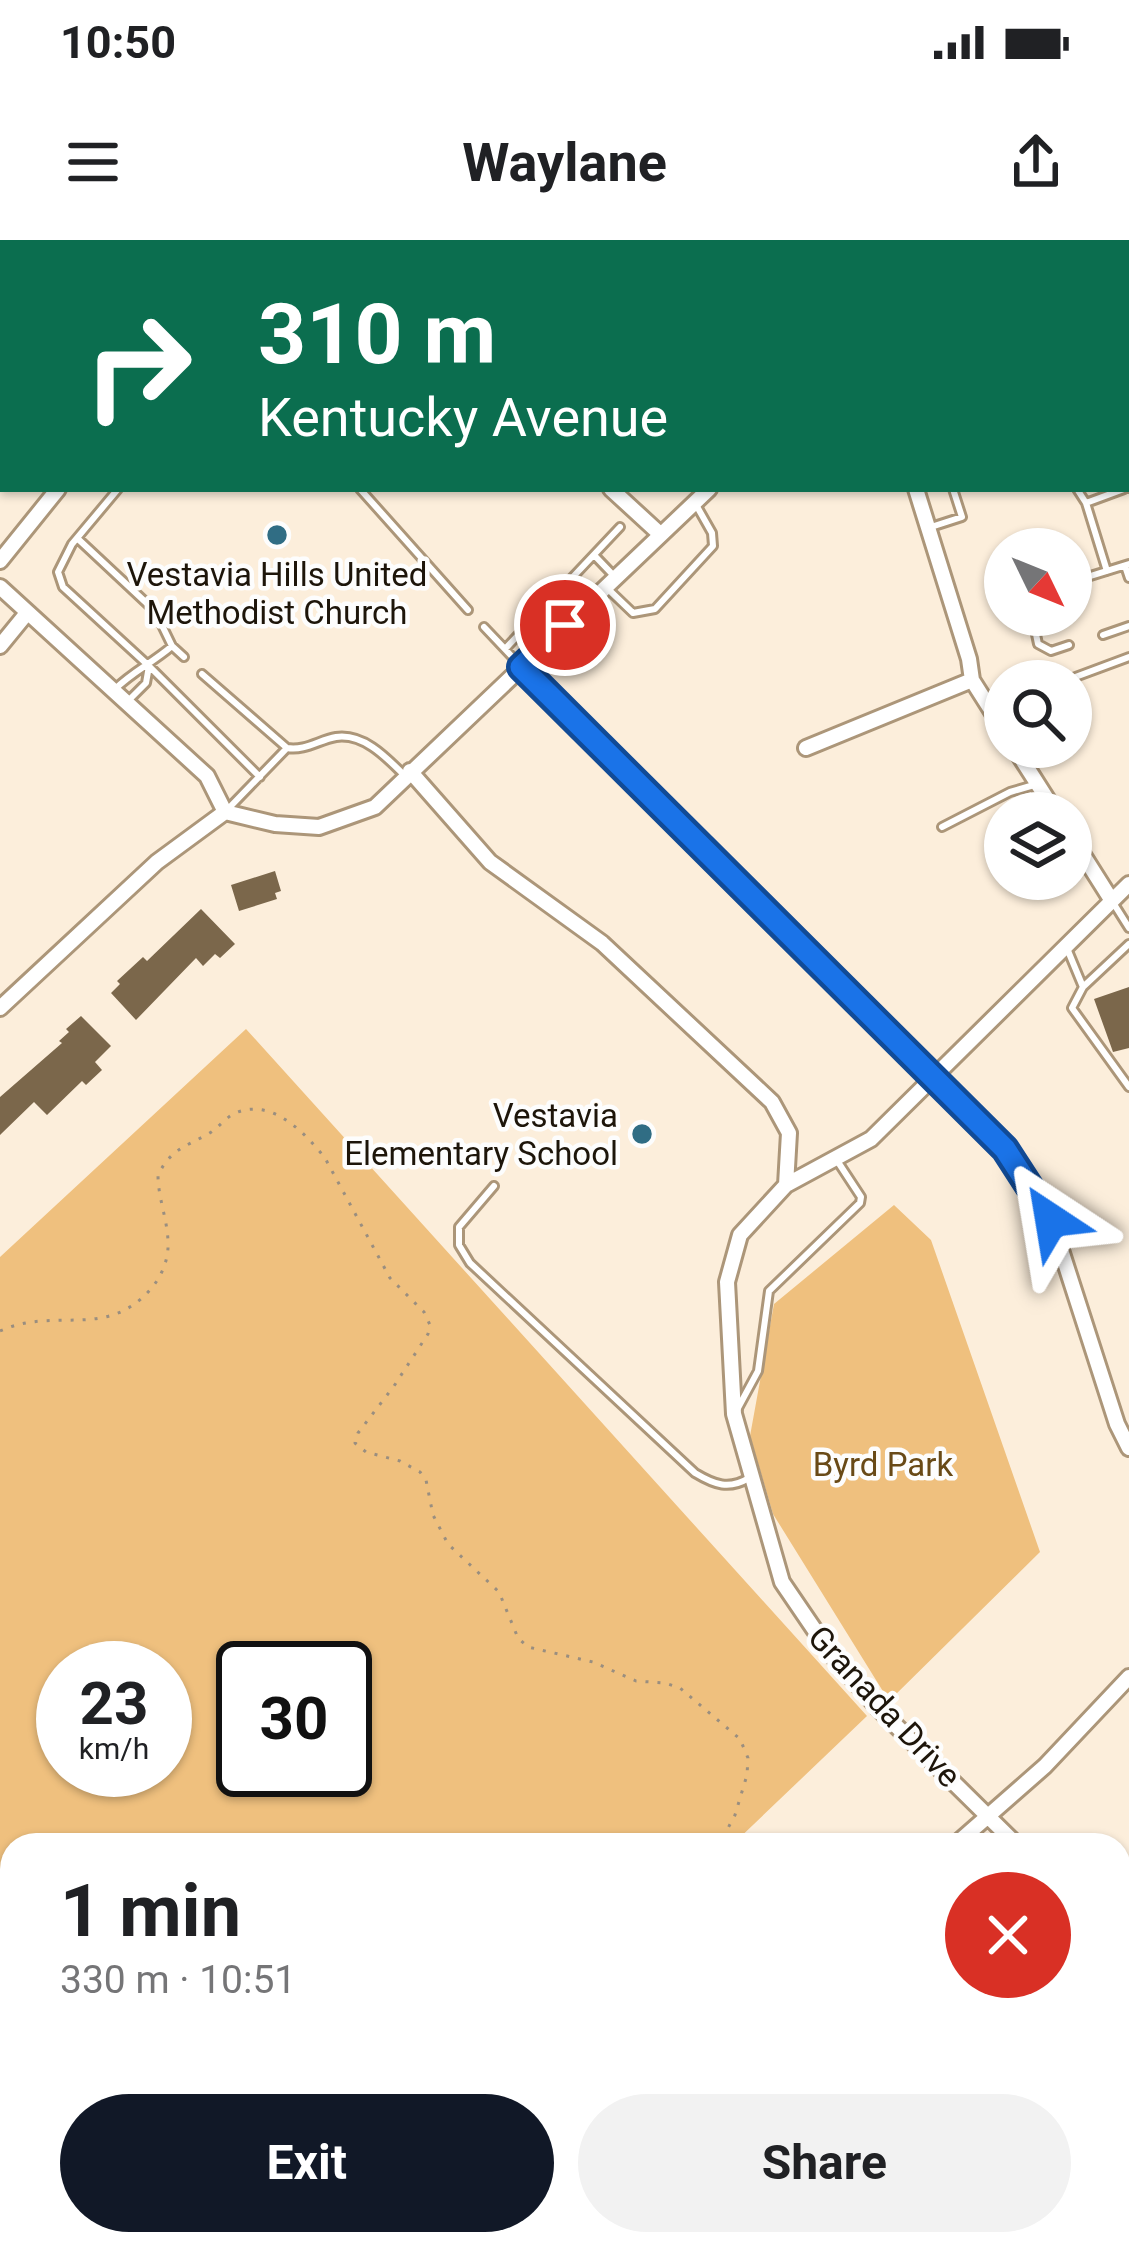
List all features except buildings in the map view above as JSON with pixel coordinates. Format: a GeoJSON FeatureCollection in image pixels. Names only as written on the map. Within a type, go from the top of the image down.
{"type":"FeatureCollection","features":[{"type":"Feature","properties":{"kind":"street"},"geometry":{"type":"LineString","coordinates":[[0,561],[56,492]]}},
{"type":"Feature","properties":{"kind":"street"},"geometry":{"type":"LineString","coordinates":[[614,492],[660,534]]}},
{"type":"Feature","properties":{"kind":"street"},"geometry":{"type":"LineString","coordinates":[[0,1008],[157,862],[225,812],[275,824],[320,827],[375,807],[706,492]]}},
{"type":"Feature","properties":{"kind":"street"},"geometry":{"type":"LineString","coordinates":[[917,492],[972,680],[984,699]]}},
{"type":"Feature","properties":{"kind":"street"},"geometry":{"type":"LineString","coordinates":[[0,586],[207,776],[225,812]]}},
{"type":"Feature","properties":{"kind":"street"},"geometry":{"type":"LineString","coordinates":[[0,646],[27,613]]}},
{"type":"Feature","properties":{"kind":"street"},"geometry":{"type":"LineString","coordinates":[[521,667],[1005,1149],[1051,1220],[1129,1448]]}},
{"type":"Feature","properties":{"kind":"street"},"geometry":{"type":"LineString","coordinates":[[806,748],[972,680]]}},
{"type":"Feature","properties":{"kind":"street"},"geometry":{"type":"LineString","coordinates":[[1027,768],[1042,792]]}},
{"type":"Feature","properties":{"kind":"street"},"geometry":{"type":"LineString","coordinates":[[408,774],[490,862],[602,943],[772,1102],[789,1133],[786,1185]]}},
{"type":"Feature","properties":{"kind":"street"},"geometry":{"type":"LineString","coordinates":[[1092,869],[1112,901]]}},
{"type":"Feature","properties":{"kind":"street","name":"Granada Drive"},"geometry":{"type":"LineString","coordinates":[[1006,1833],[879,1709],[799,1612],[782,1582],[734,1414],[727,1282],[740,1234],[786,1185],[871,1139],[1129,884]]}},
{"type":"Feature","properties":{"kind":"street"},"geometry":{"type":"LineString","coordinates":[[968,1833],[1045,1766],[1129,1677]]}},
{"type":"Feature","properties":{"kind":"lane"},"geometry":{"type":"LineString","coordinates":[[115,492],[77,538],[58,572],[63,587],[260,777]]}},
{"type":"Feature","properties":{"kind":"lane"},"geometry":{"type":"LineString","coordinates":[[363,492],[468,610]]}},
{"type":"Feature","properties":{"kind":"lane"},"geometry":{"type":"LineString","coordinates":[[928,528],[962,517],[953,492]]}},
{"type":"Feature","properties":{"kind":"lane"},"geometry":{"type":"LineString","coordinates":[[1078,492],[1086,503],[1107,571]]}},
{"type":"Feature","properties":{"kind":"lane"},"geometry":{"type":"LineString","coordinates":[[1086,503],[1115,492]]}},
{"type":"Feature","properties":{"kind":"lane"},"geometry":{"type":"LineString","coordinates":[[594,555],[633,613],[655,609],[713,546],[712,533],[694,502]]}},
{"type":"Feature","properties":{"kind":"lane"},"geometry":{"type":"LineString","coordinates":[[505,649],[620,527]]}},
{"type":"Feature","properties":{"kind":"lane"},"geometry":{"type":"LineString","coordinates":[[77,538],[155,611],[172,646],[184,657]]}},
{"type":"Feature","properties":{"kind":"lane"},"geometry":{"type":"LineString","coordinates":[[1092,576],[1127,565],[1129,578]]}},
{"type":"Feature","properties":{"kind":"lane"},"geometry":{"type":"LineString","coordinates":[[545,606],[565,625]]}},
{"type":"Feature","properties":{"kind":"lane"},"geometry":{"type":"LineString","coordinates":[[1103,634],[1129,626]]}},
{"type":"Feature","properties":{"kind":"lane"},"geometry":{"type":"LineString","coordinates":[[484,627],[521,667]]}},
{"type":"Feature","properties":{"kind":"lane"},"geometry":{"type":"LineString","coordinates":[[1036,636],[1038,644],[1051,651],[1069,645]]}},
{"type":"Feature","properties":{"kind":"lane"},"geometry":{"type":"LineString","coordinates":[[113,690],[136,668],[149,666],[172,646]]}},
{"type":"Feature","properties":{"kind":"lane"},"geometry":{"type":"LineString","coordinates":[[1092,671],[1129,657]]}},
{"type":"Feature","properties":{"kind":"lane"},"geometry":{"type":"LineString","coordinates":[[126,702],[146,683],[149,666]]}},
{"type":"Feature","properties":{"kind":"lane"},"geometry":{"type":"LineString","coordinates":[[202,674],[287,748],[298,750],[339,736],[359,740],[408,774]]}},
{"type":"Feature","properties":{"kind":"lane"},"geometry":{"type":"LineString","coordinates":[[225,812],[287,748]]}},
{"type":"Feature","properties":{"kind":"lane"},"geometry":{"type":"LineString","coordinates":[[942,827],[1037,784]]}},
{"type":"Feature","properties":{"kind":"lane"},"geometry":{"type":"LineString","coordinates":[[1112,901],[1129,928]]}},
{"type":"Feature","properties":{"kind":"lane"},"geometry":{"type":"LineString","coordinates":[[1129,944],[1083,987],[1072,1008],[1129,1087]]}},
{"type":"Feature","properties":{"kind":"lane"},"geometry":{"type":"LineString","coordinates":[[1066,946],[1083,987]]}},
{"type":"Feature","properties":{"kind":"lane"},"geometry":{"type":"LineString","coordinates":[[734,1414],[758,1371],[769,1291],[860,1203],[861,1197],[836,1159]]}},
{"type":"Feature","properties":{"kind":"lane"},"geometry":{"type":"LineString","coordinates":[[494,1186],[459,1227],[459,1245],[470,1263],[695,1473],[714,1484],[736,1486],[749,1478]]}},
{"type":"Feature","properties":{"kind":"path"},"geometry":{"type":"LineString","coordinates":[[0,1331],[28,1321],[105,1318],[132,1308],[156,1283],[165,1264],[167,1219],[158,1180],[171,1154],[235,1112],[265,1111],[282,1117],[325,1158],[390,1278],[424,1312],[430,1325],[355,1443],[365,1452],[421,1472],[433,1515],[448,1544],[499,1592],[518,1638],[528,1647],[593,1662],[636,1681],[680,1688],[740,1739],[748,1758],[747,1774],[725,1833]]}},
{"type":"Feature","properties":{"kind":"green space"},"geometry":{"type":"Polygon","coordinates":[[[246,1029],[867,1716],[745,1833],[0,1833],[0,1257],[246,1029]]]}},
{"type":"Feature","properties":{"kind":"green space","name":"Byrd Park"},"geometry":{"type":"Polygon","coordinates":[[[894,1205],[931,1240],[1040,1552],[889,1701],[773,1514],[750,1436],[774,1304],[894,1205]]]}},
{"type":"Feature","properties":{"kind":"place","name":"Vestavia Hills United Methodist Church"},"geometry":{"type":"Point","coordinates":[277,535]}},
{"type":"Feature","properties":{"kind":"place","name":"Vestavia Elementary School"},"geometry":{"type":"Point","coordinates":[642,1134]}},
{"type":"Feature","properties":{"kind":"route"},"geometry":{"type":"LineString","coordinates":[[565,625],[521,667],[1005,1149],[1051,1220]]}}]}
